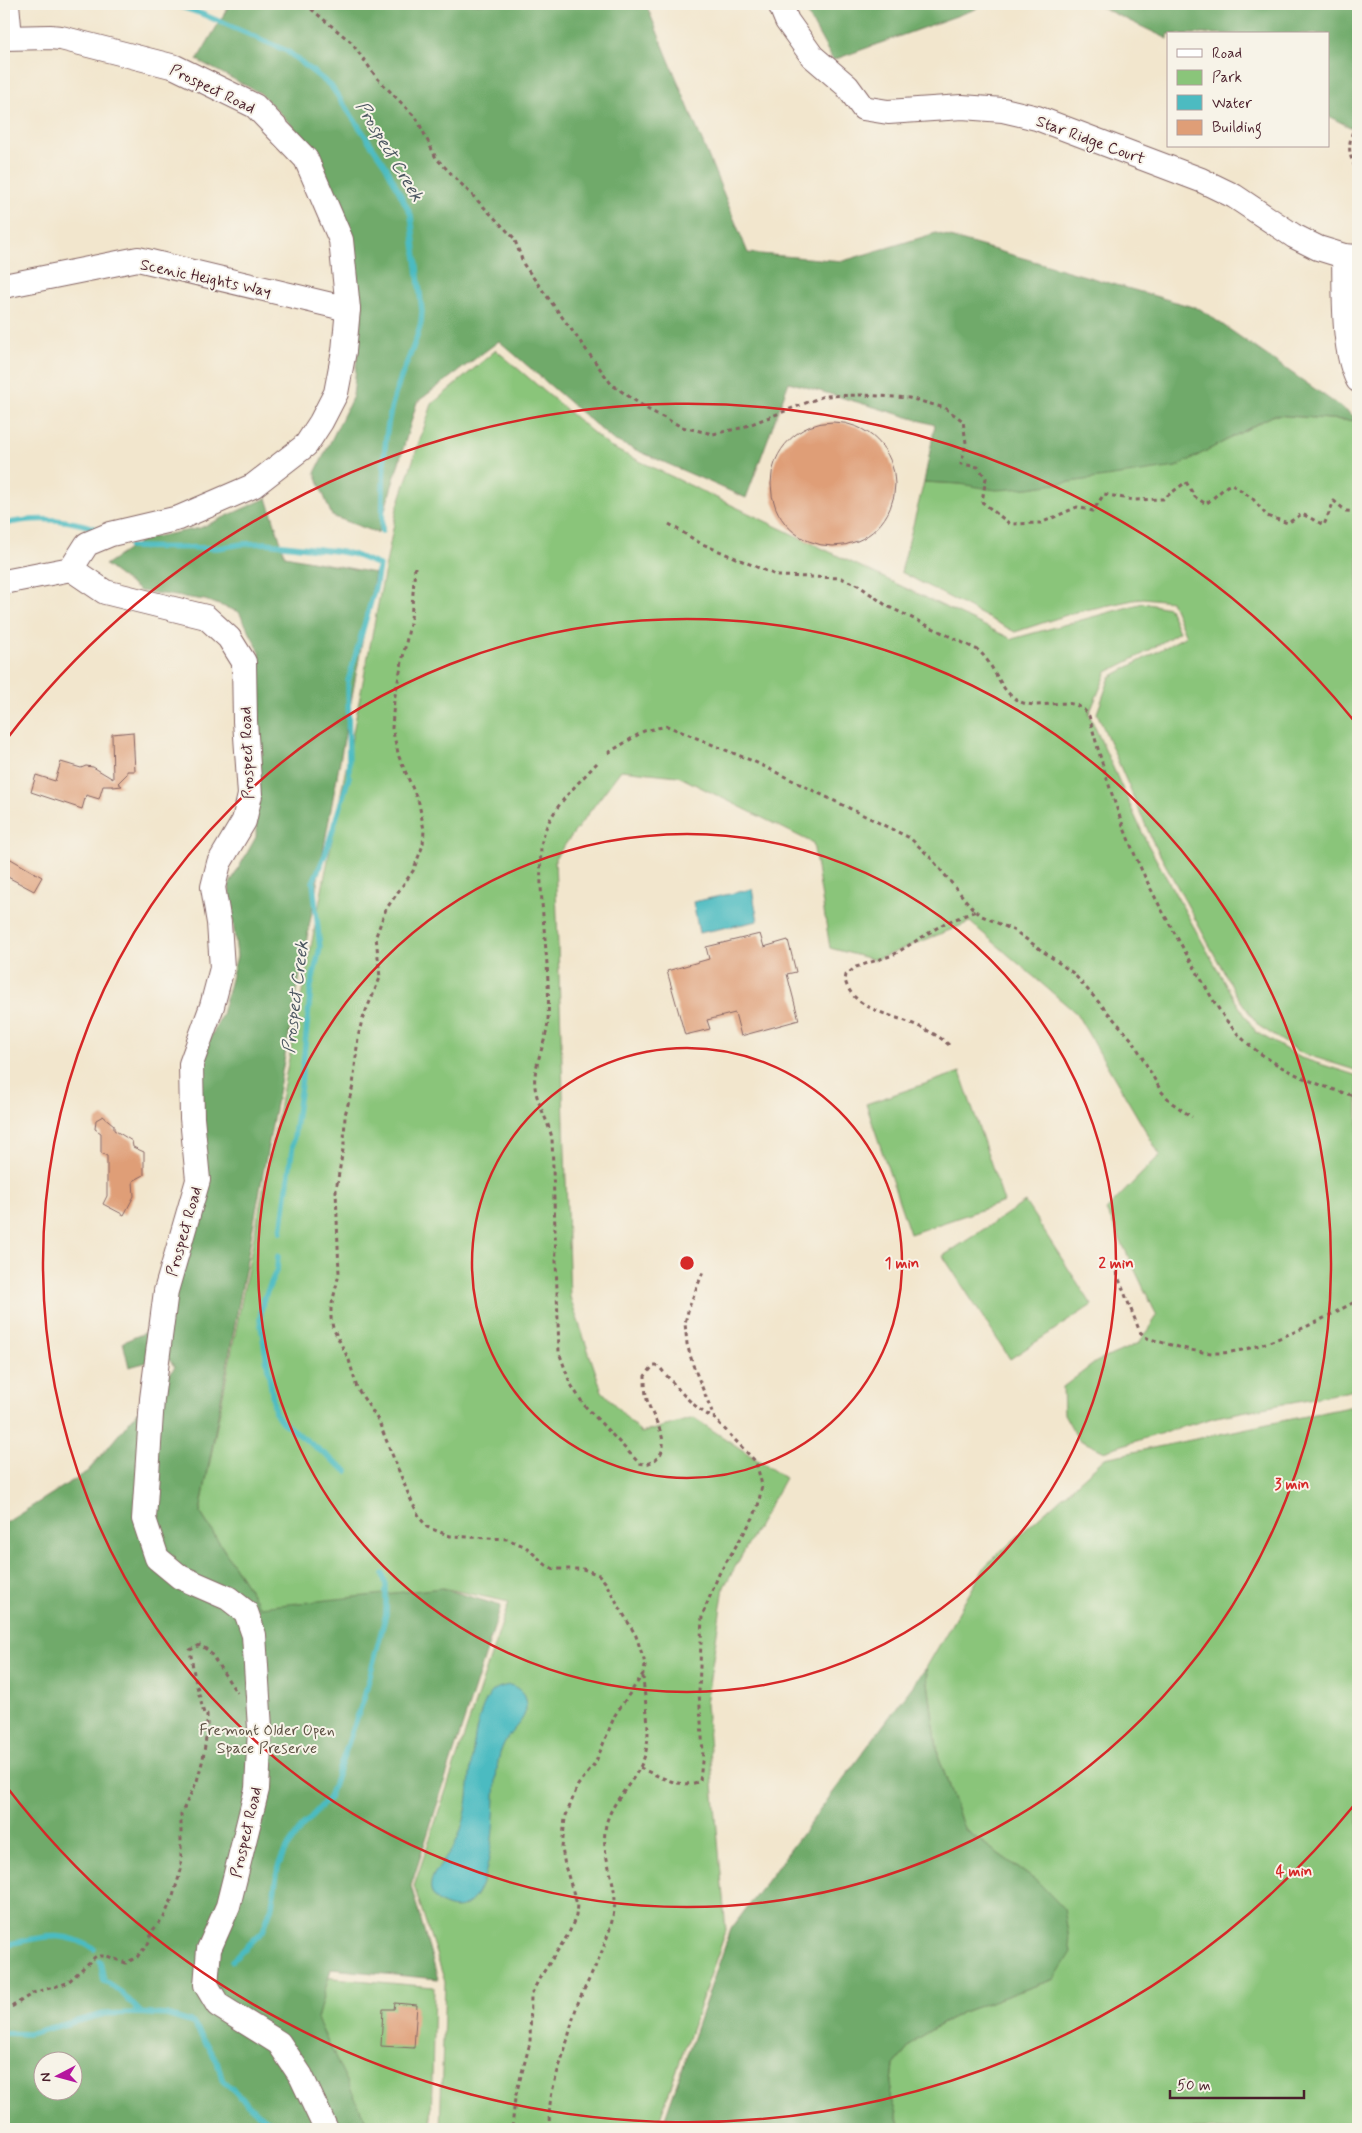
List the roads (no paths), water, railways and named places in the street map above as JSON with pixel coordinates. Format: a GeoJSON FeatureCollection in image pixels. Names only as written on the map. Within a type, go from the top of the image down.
{"type":"FeatureCollection","features":[{"type":"Feature","properties":{"kind":"street"},"geometry":{"type":"LineString","coordinates":[[7,4],[7,37]]}},
{"type":"Feature","properties":{"kind":"street","name":"Star Ridge Court"},"geometry":{"type":"LineString","coordinates":[[780,4],[787,21],[812,56],[847,86],[862,108],[888,112],[962,108],[1003,110],[1037,118],[1201,180],[1234,196],[1294,236],[1318,248],[1351,256]]}},
{"type":"Feature","properties":{"kind":"street","name":"Prospect Road"},"geometry":{"type":"LineString","coordinates":[[7,37],[50,36],[175,67],[255,106],[306,159],[341,240],[348,309],[344,351],[336,393],[306,445],[253,486],[179,518],[111,534],[88,544],[72,569],[105,592],[206,618],[229,638],[244,662],[250,795],[244,821],[219,863],[213,887],[219,923],[222,968],[212,1006],[191,1064],[192,1118],[198,1180],[166,1291],[152,1399],[144,1519],[158,1558],[180,1577],[228,1598],[246,1612],[254,1635],[259,1740],[257,1789],[228,1906],[209,1949],[206,1985],[218,2005],[278,2043],[301,2076],[326,2129]]}},
{"type":"Feature","properties":{"kind":"street"},"geometry":{"type":"LineString","coordinates":[[1351,256],[1346,326],[1353,370],[1358,380]]}},
{"type":"Feature","properties":{"kind":"street","name":"Scenic Heights Way"},"geometry":{"type":"LineString","coordinates":[[4,286],[138,259],[348,309]]}},
{"type":"Feature","properties":{"kind":"street"},"geometry":{"type":"LineString","coordinates":[[4,582],[72,569]]}},
{"type":"Feature","properties":{"kind":"water"},"geometry":{"type":"Polygon","coordinates":[[[752,889],[758,921],[699,933],[693,902],[752,889]]]}},
{"type":"Feature","properties":{"kind":"water"},"geometry":{"type":"Polygon","coordinates":[[[510,1685],[520,1689],[525,1699],[526,1707],[525,1714],[506,1740],[499,1759],[488,1865],[482,1883],[474,1898],[464,1906],[450,1907],[441,1903],[434,1896],[431,1890],[432,1878],[452,1850],[462,1825],[467,1805],[477,1729],[486,1701],[493,1691],[510,1685]]]}},
{"type":"Feature","properties":{"kind":"waterway","name":"Prospect Creek"},"geometry":{"type":"LineString","coordinates":[[172,4],[202,14],[287,51],[331,86],[386,166],[411,215],[422,311],[421,323],[398,386],[387,428],[382,531]]}},
{"type":"Feature","properties":{"kind":"waterway"},"geometry":{"type":"LineString","coordinates":[[4,524],[26,520],[60,520],[94,528]]}},
{"type":"Feature","properties":{"kind":"waterway","name":"Prospect Creek"},"geometry":{"type":"LineString","coordinates":[[130,547],[218,548],[266,543],[352,554],[379,565],[376,584],[348,681],[349,777],[325,855],[313,882],[320,948],[311,986],[301,1085],[281,1232]]}},
{"type":"Feature","properties":{"kind":"waterway","name":"Prospect Creek"},"geometry":{"type":"LineString","coordinates":[[278,1256],[277,1269],[263,1301],[260,1319],[275,1412],[281,1421],[347,1471]]}},
{"type":"Feature","properties":{"kind":"waterway","name":"Prospect Creek"},"geometry":{"type":"LineString","coordinates":[[232,1961],[263,1931],[272,1906],[278,1867],[284,1853],[301,1828],[329,1798],[364,1698],[386,1614],[386,1585],[383,1574]]}},
{"type":"Feature","properties":{"kind":"waterway"},"geometry":{"type":"LineString","coordinates":[[4,1945],[39,1938],[61,1937],[71,1939],[94,1949]]}},
{"type":"Feature","properties":{"kind":"waterway"},"geometry":{"type":"LineString","coordinates":[[100,1961],[104,1981],[122,1993],[141,2013]]}},
{"type":"Feature","properties":{"kind":"waterway"},"geometry":{"type":"LineString","coordinates":[[4,2033],[28,2034],[104,2014],[167,2015],[193,2023],[217,2061],[222,2079],[257,2113],[281,2129]]}},
{"type":"Feature","properties":{"kind":"park label","name":"Fremont Older Open Space Preserve"},"geometry":{"type":"Point","coordinates":[267,1738]}}]}
